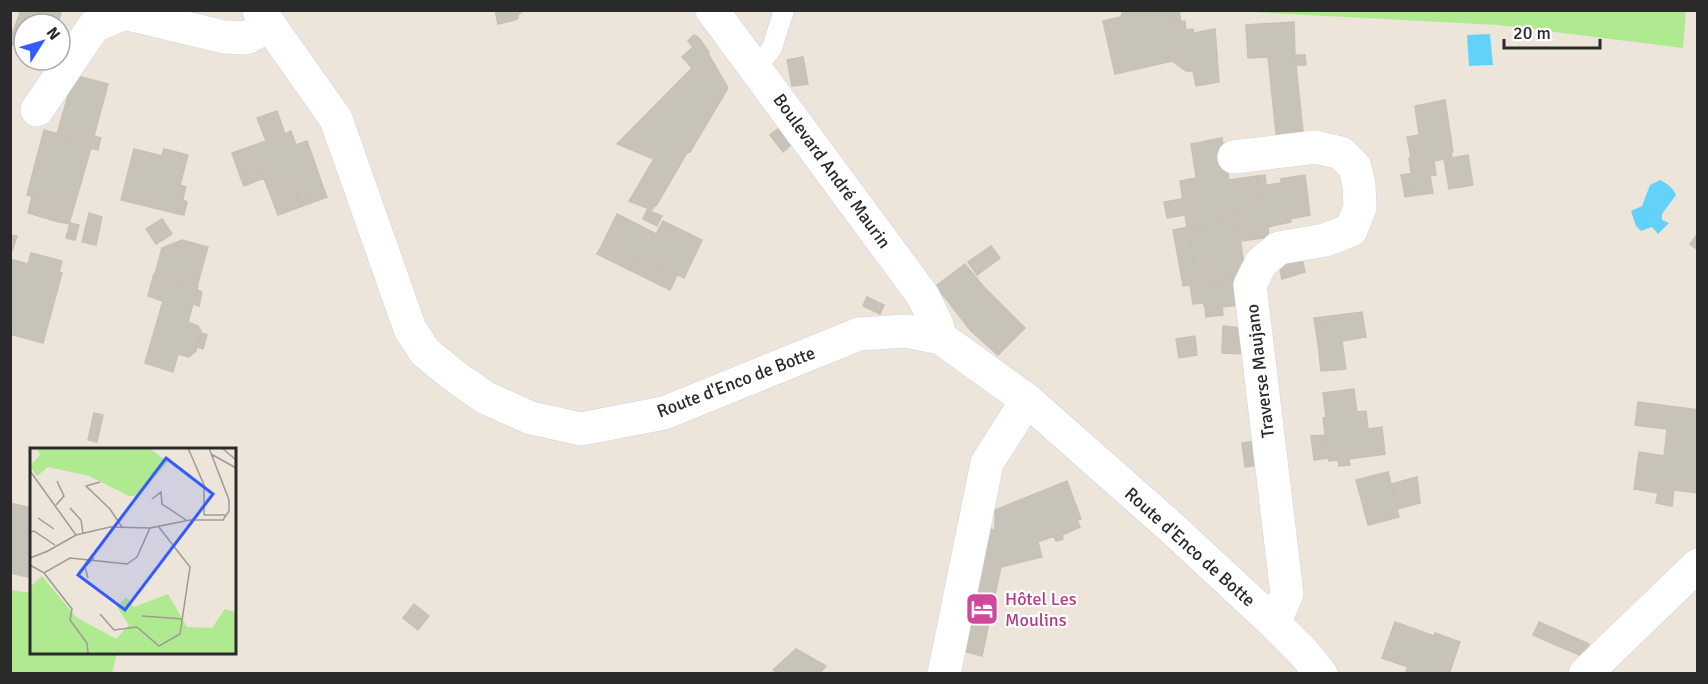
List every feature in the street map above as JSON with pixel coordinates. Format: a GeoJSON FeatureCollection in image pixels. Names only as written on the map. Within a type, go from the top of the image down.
{"type":"FeatureCollection","features":[{"type":"Feature","properties":{"kind":"street","name":"Boulevard André Maurin"},"geometry":{"type":"LineString","coordinates":[[712,10],[924,296],[941,338]]}},
{"type":"Feature","properties":{"kind":"street"},"geometry":{"type":"LineString","coordinates":[[37,110],[94,26],[124,13],[225,37],[246,38],[265,18]]}},
{"type":"Feature","properties":{"kind":"street","name":"Route d'Enco de Botte"},"geometry":{"type":"LineString","coordinates":[[265,18],[336,119],[410,329],[425,352],[486,398],[531,418],[582,429],[664,413],[859,334],[906,331],[941,338],[1027,400],[1173,529],[1274,623],[1313,664],[1334,674]]}},
{"type":"Feature","properties":{"kind":"street","name":"Traverse Maujano"},"geometry":{"type":"LineString","coordinates":[[1234,157],[1315,147],[1341,153],[1354,167],[1359,185],[1360,208],[1351,230],[1325,240],[1279,248],[1261,263],[1250,285],[1287,594],[1274,623]]}},
{"type":"Feature","properties":{"kind":"street"},"geometry":{"type":"LineString","coordinates":[[944,674],[987,463],[1027,400]]}},
{"type":"Feature","properties":{"kind":"street"},"geometry":{"type":"LineString","coordinates":[[1585,674],[1698,565]]}},
{"type":"Feature","properties":{"kind":"lane"},"geometry":{"type":"LineString","coordinates":[[756,69],[772,48],[784,10]]}},
{"type":"Feature","properties":{"kind":"green space"},"geometry":{"type":"Polygon","coordinates":[[[1233,11],[1686,11],[1683,48],[1498,25],[1233,11]]]}},
{"type":"Feature","properties":{"kind":"green space"},"geometry":{"type":"Polygon","coordinates":[[[11,590],[30,593],[30,654],[117,654],[112,673],[11,673],[11,590]]]}},
{"type":"Feature","properties":{"kind":"water"},"geometry":{"type":"Polygon","coordinates":[[[1490,34],[1493,65],[1469,66],[1467,35],[1490,34]]]}},
{"type":"Feature","properties":{"kind":"water"},"geometry":{"type":"Polygon","coordinates":[[[1660,180],[1670,186],[1676,195],[1662,214],[1662,220],[1669,223],[1658,234],[1652,227],[1641,231],[1636,226],[1631,211],[1642,206],[1650,185],[1660,180]]]}},
{"type":"Feature","properties":{"kind":"building"},"geometry":{"type":"Polygon","coordinates":[[[21,10],[54,10],[59,12],[20,12],[21,10]]]}},
{"type":"Feature","properties":{"kind":"building"},"geometry":{"type":"Polygon","coordinates":[[[495,10],[524,10],[515,20],[498,24],[495,10]]]}},
{"type":"Feature","properties":{"kind":"building"},"geometry":{"type":"Polygon","coordinates":[[[1123,10],[1163,10],[1166,24],[1185,21],[1186,30],[1193,29],[1194,33],[1215,29],[1219,82],[1196,86],[1193,71],[1186,71],[1172,61],[1115,74],[1103,21],[1121,17],[1123,10]]]}},
{"type":"Feature","properties":{"kind":"building"},"geometry":{"type":"Polygon","coordinates":[[[1163,10],[1179,10],[1181,22],[1166,24],[1163,10]]]}},
{"type":"Feature","properties":{"kind":"building"},"geometry":{"type":"Polygon","coordinates":[[[1294,22],[1295,57],[1304,140],[1277,142],[1268,57],[1248,58],[1246,25],[1294,22]]]}},
{"type":"Feature","properties":{"kind":"building"},"geometry":{"type":"Polygon","coordinates":[[[694,35],[709,52],[728,88],[652,210],[629,201],[654,159],[617,144],[692,68],[682,57],[693,47],[688,41],[694,35]]]}},
{"type":"Feature","properties":{"kind":"building"},"geometry":{"type":"Polygon","coordinates":[[[1295,55],[1305,55],[1306,65],[1296,65],[1295,55]]]}},
{"type":"Feature","properties":{"kind":"building"},"geometry":{"type":"Polygon","coordinates":[[[803,57],[808,84],[792,86],[787,60],[803,57]]]}},
{"type":"Feature","properties":{"kind":"building"},"geometry":{"type":"Polygon","coordinates":[[[74,75],[108,84],[94,136],[101,138],[99,145],[57,134],[74,75]]]}},
{"type":"Feature","properties":{"kind":"building"},"geometry":{"type":"Polygon","coordinates":[[[1445,100],[1452,158],[1468,155],[1473,185],[1449,189],[1444,159],[1434,161],[1436,175],[1430,176],[1433,193],[1417,195],[1413,173],[1411,173],[1407,137],[1419,135],[1415,106],[1445,100]]]}},
{"type":"Feature","properties":{"kind":"building"},"geometry":{"type":"Polygon","coordinates":[[[277,111],[285,134],[291,131],[296,145],[307,141],[325,192],[299,202],[293,185],[277,191],[267,167],[240,176],[232,153],[266,141],[257,118],[277,111]]]}},
{"type":"Feature","properties":{"kind":"building"},"geometry":{"type":"Polygon","coordinates":[[[779,128],[791,145],[783,152],[770,135],[779,128]]]}},
{"type":"Feature","properties":{"kind":"building"},"geometry":{"type":"Polygon","coordinates":[[[44,130],[99,145],[98,150],[91,148],[69,224],[59,222],[63,205],[27,195],[44,130]]]}},
{"type":"Feature","properties":{"kind":"building"},"geometry":{"type":"Polygon","coordinates":[[[1222,138],[1229,180],[1257,176],[1261,202],[1235,207],[1237,220],[1187,228],[1185,215],[1167,218],[1164,202],[1199,196],[1191,144],[1222,138]]]}},
{"type":"Feature","properties":{"kind":"building"},"geometry":{"type":"Polygon","coordinates":[[[134,149],[162,156],[164,149],[188,155],[180,185],[186,187],[179,214],[121,200],[134,149]]]}},
{"type":"Feature","properties":{"kind":"building"},"geometry":{"type":"Polygon","coordinates":[[[267,167],[277,191],[293,185],[299,202],[325,192],[327,197],[278,215],[264,178],[244,186],[240,176],[267,167]]]}},
{"type":"Feature","properties":{"kind":"building"},"geometry":{"type":"Polygon","coordinates":[[[1413,173],[1417,195],[1405,197],[1401,175],[1413,173]]]}},
{"type":"Feature","properties":{"kind":"building"},"geometry":{"type":"Polygon","coordinates":[[[1265,175],[1266,185],[1281,183],[1281,179],[1305,175],[1310,215],[1268,227],[1269,237],[1242,241],[1235,207],[1261,202],[1257,176],[1265,175]]]}},
{"type":"Feature","properties":{"kind":"building"},"geometry":{"type":"Polygon","coordinates":[[[1196,178],[1199,196],[1183,199],[1180,181],[1196,178]]]}},
{"type":"Feature","properties":{"kind":"building"},"geometry":{"type":"Polygon","coordinates":[[[32,197],[63,205],[59,222],[28,213],[32,197]]]}},
{"type":"Feature","properties":{"kind":"building"},"geometry":{"type":"Polygon","coordinates":[[[183,200],[187,202],[184,215],[179,214],[183,200]]]}},
{"type":"Feature","properties":{"kind":"building"},"geometry":{"type":"Polygon","coordinates":[[[647,210],[662,216],[657,226],[643,219],[647,210]]]}},
{"type":"Feature","properties":{"kind":"building"},"geometry":{"type":"Polygon","coordinates":[[[89,213],[102,217],[96,245],[82,242],[89,213]]]}},
{"type":"Feature","properties":{"kind":"building"},"geometry":{"type":"Polygon","coordinates":[[[617,214],[656,234],[663,221],[702,240],[684,278],[644,258],[641,265],[602,245],[617,214]]]}},
{"type":"Feature","properties":{"kind":"building"},"geometry":{"type":"Polygon","coordinates":[[[162,219],[172,234],[156,244],[146,229],[162,219]]]}},
{"type":"Feature","properties":{"kind":"building"},"geometry":{"type":"Polygon","coordinates":[[[1237,220],[1246,277],[1227,280],[1226,262],[1195,268],[1188,227],[1237,220]]]}},
{"type":"Feature","properties":{"kind":"building"},"geometry":{"type":"Polygon","coordinates":[[[70,223],[79,225],[75,240],[66,238],[70,223]]]}},
{"type":"Feature","properties":{"kind":"building"},"geometry":{"type":"Polygon","coordinates":[[[1188,227],[1195,268],[1226,262],[1227,280],[1183,286],[1173,230],[1188,227]]]}},
{"type":"Feature","properties":{"kind":"building"},"geometry":{"type":"Polygon","coordinates":[[[1698,233],[1698,250],[1690,244],[1698,233]]]}},
{"type":"Feature","properties":{"kind":"building"},"geometry":{"type":"Polygon","coordinates":[[[10,235],[17,236],[12,251],[10,251],[10,235]]]}},
{"type":"Feature","properties":{"kind":"building"},"geometry":{"type":"Polygon","coordinates":[[[182,240],[208,247],[197,286],[155,274],[162,248],[182,240]]]}},
{"type":"Feature","properties":{"kind":"building"},"geometry":{"type":"Polygon","coordinates":[[[602,245],[641,265],[644,258],[677,275],[670,290],[597,254],[602,245]]]}},
{"type":"Feature","properties":{"kind":"building"},"geometry":{"type":"Polygon","coordinates":[[[991,246],[1000,258],[977,275],[968,262],[991,246]]]}},
{"type":"Feature","properties":{"kind":"building"},"geometry":{"type":"Polygon","coordinates":[[[31,253],[62,261],[59,272],[62,273],[43,343],[10,334],[10,259],[28,264],[31,253]]]}},
{"type":"Feature","properties":{"kind":"building"},"geometry":{"type":"Polygon","coordinates":[[[1302,259],[1305,272],[1282,279],[1279,265],[1302,259]]]}},
{"type":"Feature","properties":{"kind":"building"},"geometry":{"type":"Polygon","coordinates":[[[965,264],[984,287],[1025,328],[998,355],[971,331],[936,286],[965,264]]]}},
{"type":"Feature","properties":{"kind":"building"},"geometry":{"type":"Polygon","coordinates":[[[154,274],[198,286],[188,322],[198,326],[201,331],[196,351],[189,357],[178,354],[173,372],[145,363],[163,301],[148,296],[154,274]]]}},
{"type":"Feature","properties":{"kind":"building"},"geometry":{"type":"Polygon","coordinates":[[[1246,277],[1240,305],[1205,307],[1203,303],[1193,304],[1190,285],[1246,277]]]}},
{"type":"Feature","properties":{"kind":"building"},"geometry":{"type":"Polygon","coordinates":[[[197,290],[202,292],[199,306],[193,304],[197,290]]]}},
{"type":"Feature","properties":{"kind":"building"},"geometry":{"type":"Polygon","coordinates":[[[867,297],[884,305],[880,314],[863,306],[867,297]]]}},
{"type":"Feature","properties":{"kind":"building"},"geometry":{"type":"Polygon","coordinates":[[[1222,305],[1223,315],[1206,317],[1205,307],[1222,305]]]}},
{"type":"Feature","properties":{"kind":"building"},"geometry":{"type":"Polygon","coordinates":[[[1362,312],[1366,337],[1342,341],[1346,369],[1321,371],[1318,344],[1327,343],[1324,317],[1362,312]]]}},
{"type":"Feature","properties":{"kind":"building"},"geometry":{"type":"Polygon","coordinates":[[[1324,317],[1327,343],[1318,344],[1314,318],[1324,317]]]}},
{"type":"Feature","properties":{"kind":"building"},"geometry":{"type":"Polygon","coordinates":[[[1223,326],[1249,329],[1249,354],[1222,353],[1223,326]]]}},
{"type":"Feature","properties":{"kind":"building"},"geometry":{"type":"Polygon","coordinates":[[[201,333],[207,335],[203,349],[197,347],[201,333]]]}},
{"type":"Feature","properties":{"kind":"building"},"geometry":{"type":"Polygon","coordinates":[[[1195,336],[1197,355],[1179,358],[1176,339],[1195,336]]]}},
{"type":"Feature","properties":{"kind":"building"},"geometry":{"type":"Polygon","coordinates":[[[1354,389],[1357,412],[1366,411],[1368,429],[1382,427],[1385,454],[1349,459],[1350,465],[1339,466],[1338,460],[1329,461],[1323,418],[1326,417],[1323,393],[1354,389]]]}},
{"type":"Feature","properties":{"kind":"building"},"geometry":{"type":"Polygon","coordinates":[[[1638,402],[1698,410],[1697,493],[1674,490],[1672,506],[1656,503],[1658,493],[1634,489],[1639,452],[1664,456],[1667,429],[1635,425],[1638,402]]]}},
{"type":"Feature","properties":{"kind":"building"},"geometry":{"type":"Polygon","coordinates":[[[94,413],[103,415],[97,442],[88,440],[94,413]]]}},
{"type":"Feature","properties":{"kind":"building"},"geometry":{"type":"Polygon","coordinates":[[[1326,435],[1329,458],[1314,460],[1311,436],[1326,435]]]}},
{"type":"Feature","properties":{"kind":"building"},"geometry":{"type":"Polygon","coordinates":[[[1257,441],[1259,465],[1245,467],[1242,443],[1257,441]]]}},
{"type":"Feature","properties":{"kind":"building"},"geometry":{"type":"Polygon","coordinates":[[[1388,472],[1399,517],[1368,525],[1356,480],[1388,472]]]}},
{"type":"Feature","properties":{"kind":"building"},"geometry":{"type":"Polygon","coordinates":[[[1417,477],[1420,503],[1397,509],[1391,484],[1417,477]]]}},
{"type":"Feature","properties":{"kind":"building","name":"Hôtel Les Moulins"},"geometry":{"type":"Polygon","coordinates":[[[1067,481],[1081,519],[1077,520],[1080,527],[1062,535],[1063,539],[1056,541],[1054,536],[1038,542],[1042,557],[1001,567],[982,656],[963,651],[990,529],[995,530],[995,510],[1067,481]]]}},
{"type":"Feature","properties":{"kind":"building"},"geometry":{"type":"Polygon","coordinates":[[[10,503],[30,508],[30,578],[10,573],[10,503]]]}},
{"type":"Feature","properties":{"kind":"building"},"geometry":{"type":"Polygon","coordinates":[[[414,604],[429,616],[418,630],[403,618],[414,604]]]}},
{"type":"Feature","properties":{"kind":"building"},"geometry":{"type":"Polygon","coordinates":[[[1395,622],[1434,636],[1435,633],[1460,642],[1449,674],[1405,674],[1408,667],[1382,658],[1395,622]]]}},
{"type":"Feature","properties":{"kind":"building"},"geometry":{"type":"Polygon","coordinates":[[[1539,622],[1589,644],[1584,657],[1533,635],[1539,622]]]}},
{"type":"Feature","properties":{"kind":"building"},"geometry":{"type":"Polygon","coordinates":[[[796,649],[826,666],[819,674],[778,674],[773,670],[796,649]]]}},
{"type":"Feature","properties":{"kind":"place","name":"Hôtel Les Moulins"},"geometry":{"type":"Point","coordinates":[982,609]}}]}
